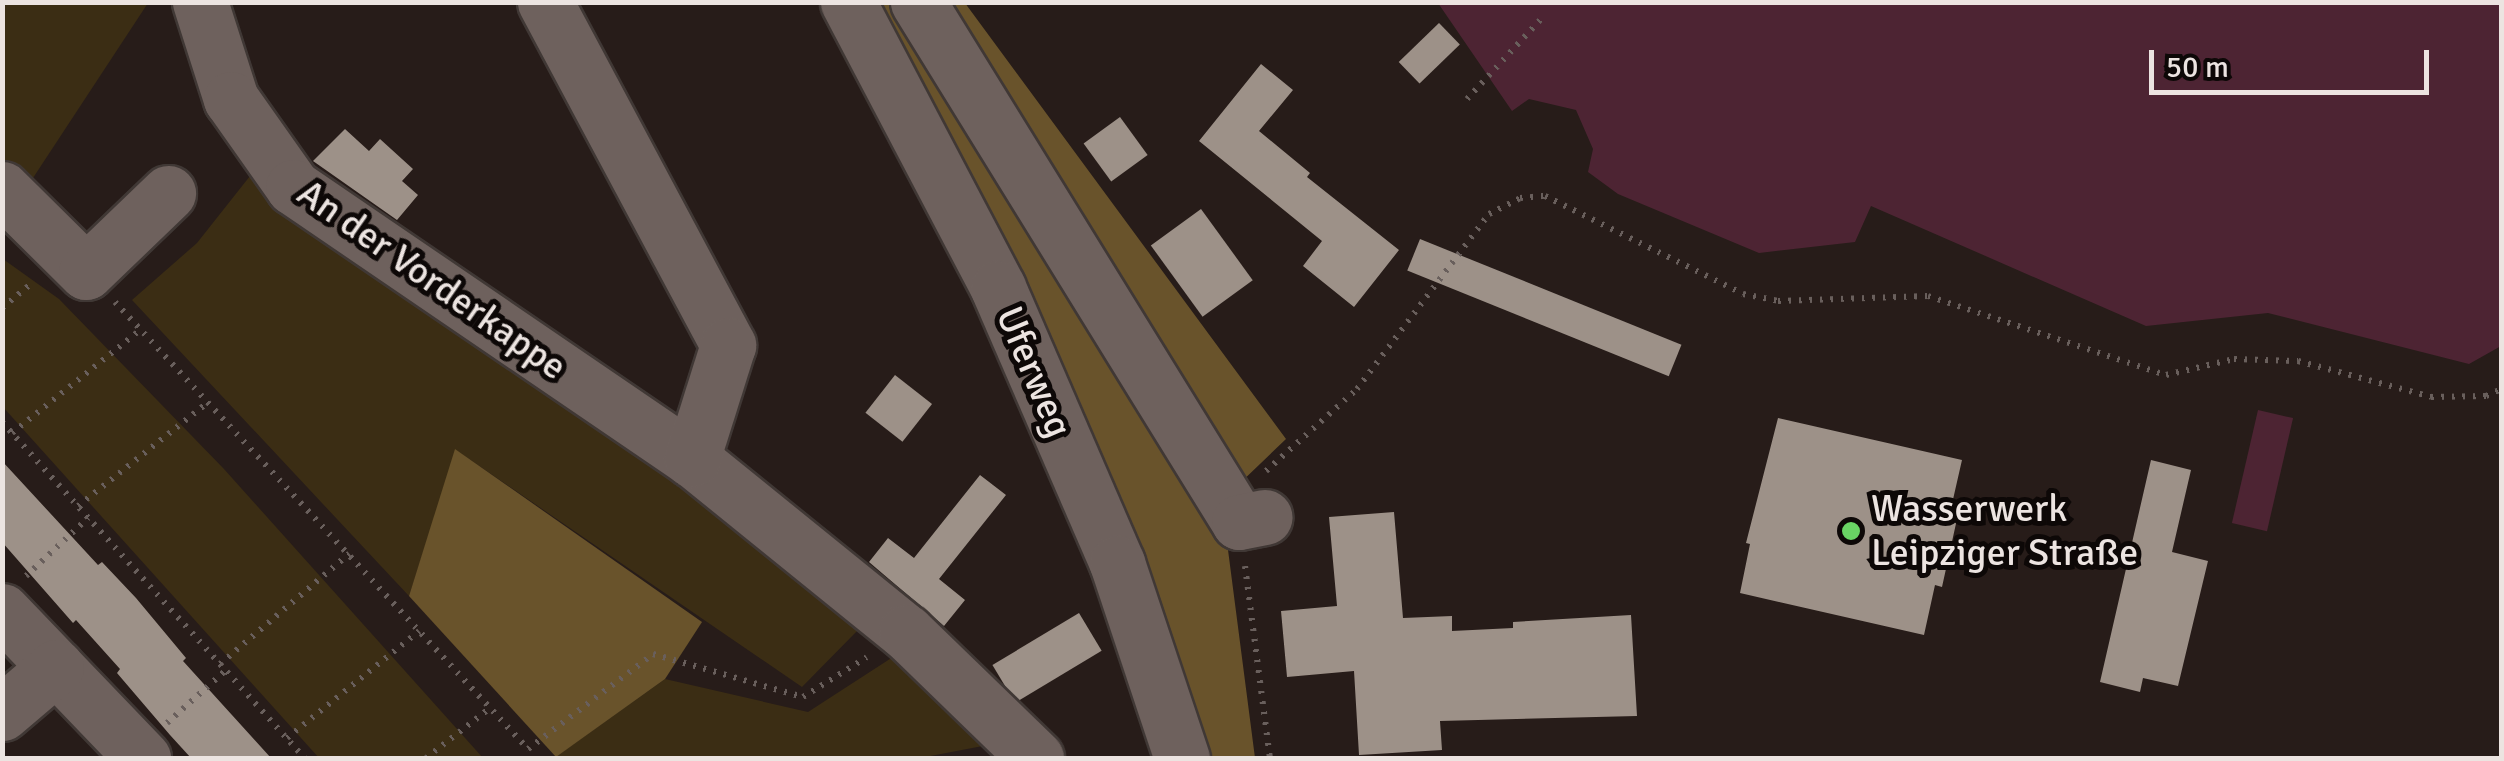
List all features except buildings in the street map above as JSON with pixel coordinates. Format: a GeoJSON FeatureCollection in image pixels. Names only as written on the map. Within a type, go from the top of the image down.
{"type":"FeatureCollection","features":[{"type":"Feature","properties":{"kind":"street","name":"An der Vorderkappe"},"geometry":{"type":"LineString","coordinates":[[200,2],[231,99],[293,187],[692,459],[906,632],[1036,758]]}},
{"type":"Feature","properties":{"kind":"street"},"geometry":{"type":"LineString","coordinates":[[546,2],[728,345],[692,459]]}},
{"type":"Feature","properties":{"kind":"street","name":"Uferweg"},"geometry":{"type":"LineString","coordinates":[[848,2],[998,288],[1118,563],[1182,758]]}},
{"type":"Feature","properties":{"kind":"street"},"geometry":{"type":"LineString","coordinates":[[918,2],[1252,520]]}},
{"type":"Feature","properties":{"kind":"street"},"geometry":{"type":"LineString","coordinates":[[2,189],[86,272],[168,193]]}},
{"type":"Feature","properties":{"kind":"street"},"geometry":{"type":"LineString","coordinates":[[10,598],[56,666],[140,754]]}},
{"type":"Feature","properties":{"kind":"street"},"geometry":{"type":"LineString","coordinates":[[2,713],[56,666]]}},
{"type":"Feature","properties":{"kind":"path"},"geometry":{"type":"LineString","coordinates":[[1467,100],[1542,18]]}},
{"type":"Feature","properties":{"kind":"path"},"geometry":{"type":"LineString","coordinates":[[1270,758],[1252,520],[1266,471],[1356,390],[1489,214],[1520,198],[1544,196],[1743,294],[1778,301],[1928,296],[2166,375],[2234,359],[2298,361],[2431,397],[2486,396],[2502,389]]}},
{"type":"Feature","properties":{"kind":"path"},"geometry":{"type":"LineString","coordinates":[[86,272],[528,749],[528,758]]}},
{"type":"Feature","properties":{"kind":"path"},"geometry":{"type":"LineString","coordinates":[[12,433],[140,330]]}},
{"type":"Feature","properties":{"kind":"path"},"geometry":{"type":"LineString","coordinates":[[78,506],[208,403]]}},
{"type":"Feature","properties":{"kind":"path"},"geometry":{"type":"LineString","coordinates":[[2,422],[305,758]]}},
{"type":"Feature","properties":{"kind":"path"},"geometry":{"type":"LineString","coordinates":[[10,598],[88,518]]}},
{"type":"Feature","properties":{"kind":"path"},"geometry":{"type":"LineString","coordinates":[[140,754],[223,667],[349,554]]}},
{"type":"Feature","properties":{"kind":"path"},"geometry":{"type":"LineString","coordinates":[[287,738],[419,631]]}},
{"type":"Feature","properties":{"kind":"path"},"geometry":{"type":"LineString","coordinates":[[528,749],[653,654],[803,698],[906,632]]}},
{"type":"Feature","properties":{"kind":"path"},"geometry":{"type":"LineString","coordinates":[[426,758],[490,708]]}},
{"type":"Feature","properties":{"kind":"shaded area"},"geometry":{"type":"Polygon","coordinates":[[[2,3],[148,3],[31,181],[3,163],[2,3]]]}},
{"type":"Feature","properties":{"kind":"shaded area"},"geometry":{"type":"Polygon","coordinates":[[[866,3],[965,3],[1286,439],[1237,486],[1224,519],[1255,758],[1197,758],[866,3]]]}},
{"type":"Feature","properties":{"kind":"shaded area"},"geometry":{"type":"Polygon","coordinates":[[[1438,3],[2501,3],[2501,346],[2469,364],[2268,313],[2146,326],[1871,206],[1855,242],[1759,253],[1618,194],[1588,172],[1593,149],[1576,110],[1529,99],[1512,111],[1438,3]]]}},
{"type":"Feature","properties":{"kind":"shaded area"},"geometry":{"type":"Polygon","coordinates":[[[250,176],[685,486],[860,628],[802,687],[456,450],[409,596],[132,300],[197,243],[250,176]]]}},
{"type":"Feature","properties":{"kind":"shaded area"},"geometry":{"type":"Polygon","coordinates":[[[3,259],[59,299],[224,469],[483,758],[319,758],[3,407],[3,259]]]}},
{"type":"Feature","properties":{"kind":"shaded area"},"geometry":{"type":"Polygon","coordinates":[[[2258,410],[2293,418],[2267,531],[2232,523],[2258,410]]]}},
{"type":"Feature","properties":{"kind":"shaded area"},"geometry":{"type":"Polygon","coordinates":[[[455,449],[702,622],[665,679],[556,757],[409,596],[455,449]]]}},
{"type":"Feature","properties":{"kind":"shaded area"},"geometry":{"type":"Polygon","coordinates":[[[896,655],[988,745],[920,758],[554,758],[665,679],[808,712],[896,655]]]}},
{"type":"Feature","properties":{"kind":"place","name":"Wasserwerk Leipziger Straße"},"geometry":{"type":"Point","coordinates":[1851,531]}}]}
